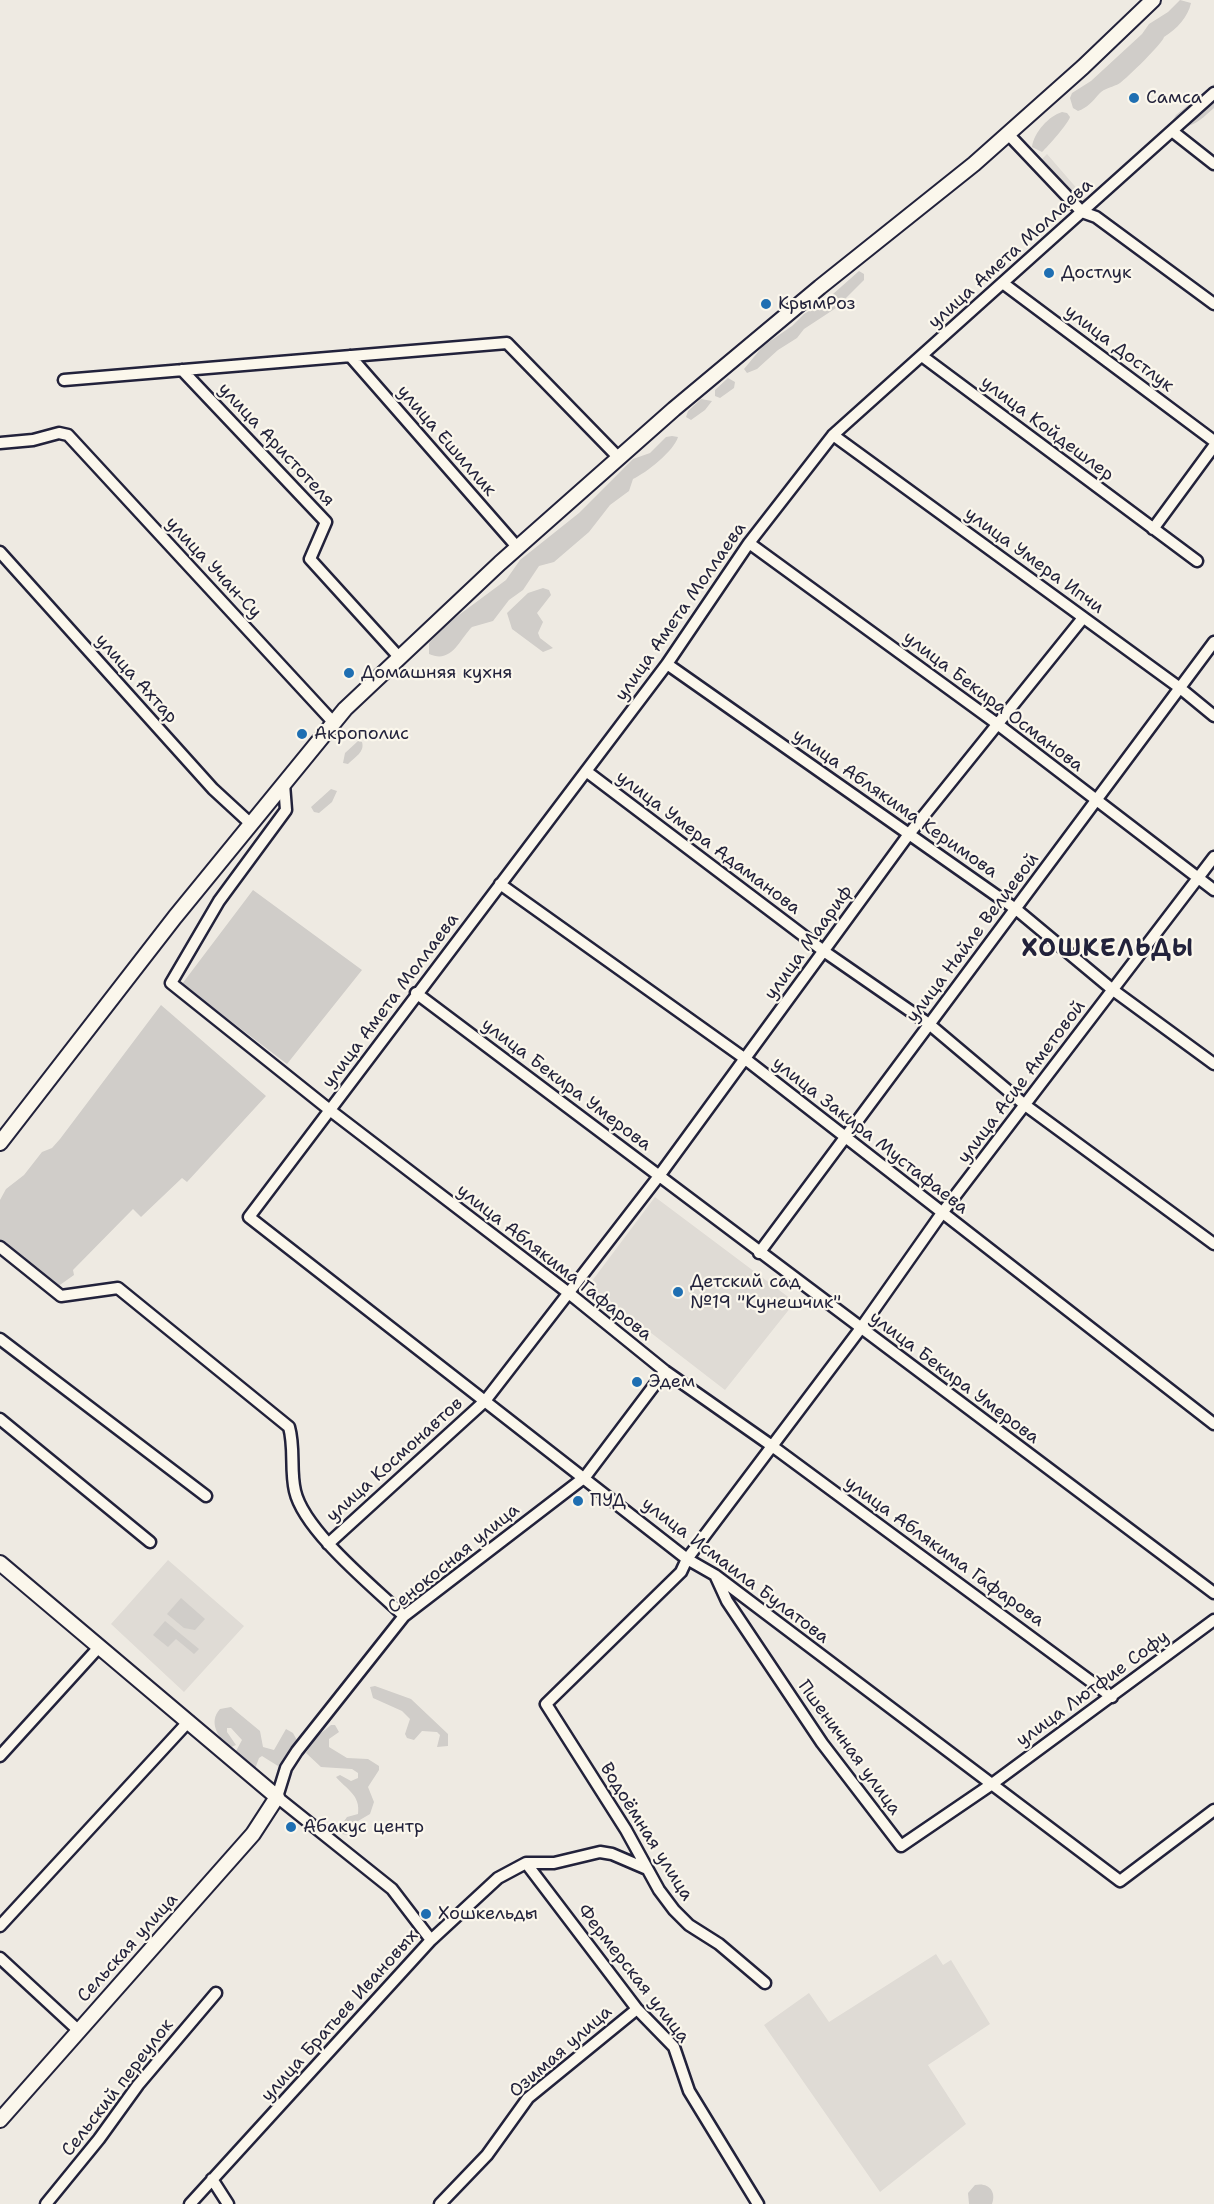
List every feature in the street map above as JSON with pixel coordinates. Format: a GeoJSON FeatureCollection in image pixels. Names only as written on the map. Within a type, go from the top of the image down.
{"type":"FeatureCollection","features":[{"type":"Feature","properties":{"kind":"main road"},"geometry":{"type":"LineString","coordinates":[[3,1134],[147,952],[334,723],[399,657],[619,458],[758,338],[1008,134],[1153,0]]}},
{"type":"Feature","properties":{"kind":"main road"},"geometry":{"type":"LineString","coordinates":[[2,1570],[100,1646],[277,1797]]}},
{"type":"Feature","properties":{"kind":"main road","name":"Сельская улица"},"geometry":{"type":"LineString","coordinates":[[0,2120],[253,1834],[277,1797]]}},
{"type":"Feature","properties":{"kind":"street","name":"улица Амета Моллаева"},"geometry":{"type":"LineString","coordinates":[[249,1217],[331,1111],[416,993],[667,664],[749,543],[833,435],[1004,284],[1214,93]]}},
{"type":"Feature","properties":{"kind":"street"},"geometry":{"type":"LineString","coordinates":[[1172,131],[1214,164]]}},
{"type":"Feature","properties":{"kind":"street"},"geometry":{"type":"LineString","coordinates":[[1008,134],[1082,212],[1096,217],[1214,304]]}},
{"type":"Feature","properties":{"kind":"street","name":"улица Достлук"},"geometry":{"type":"LineString","coordinates":[[1004,284],[1214,441]]}},
{"type":"Feature","properties":{"kind":"street"},"geometry":{"type":"LineString","coordinates":[[64,380],[507,343],[619,458]]}},
{"type":"Feature","properties":{"kind":"street","name":"улица Ешиллик"},"geometry":{"type":"LineString","coordinates":[[350,356],[518,548]]}},
{"type":"Feature","properties":{"kind":"street","name":"улица Койдешлер"},"geometry":{"type":"LineString","coordinates":[[922,357],[1197,561]]}},
{"type":"Feature","properties":{"kind":"street","name":"улица Аристотеля"},"geometry":{"type":"LineString","coordinates":[[182,370],[326,522],[310,559],[399,657]]}},
{"type":"Feature","properties":{"kind":"street","name":"улица Учан-Су"},"geometry":{"type":"LineString","coordinates":[[0,443],[33,440],[59,433],[68,435],[334,723]]}},
{"type":"Feature","properties":{"kind":"street","name":"улица Умера Ипчи"},"geometry":{"type":"LineString","coordinates":[[833,435],[1180,688],[1214,716]]}},
{"type":"Feature","properties":{"kind":"street"},"geometry":{"type":"LineString","coordinates":[[1153,528],[1214,446]]}},
{"type":"Feature","properties":{"kind":"street","name":"улица Бекира Османова"},"geometry":{"type":"LineString","coordinates":[[749,543],[996,723],[1214,890]]}},
{"type":"Feature","properties":{"kind":"street","name":"улица Ахтар"},"geometry":{"type":"LineString","coordinates":[[0,552],[213,789],[251,824]]}},
{"type":"Feature","properties":{"kind":"street","name":"улица Маариф"},"geometry":{"type":"LineString","coordinates":[[570,1294],[825,952],[909,834],[996,723],[1083,618]]}},
{"type":"Feature","properties":{"kind":"street","name":"улица Найле Велиевой"},"geometry":{"type":"LineString","coordinates":[[759,1253],[1017,910],[1214,642]]}},
{"type":"Feature","properties":{"kind":"street","name":"улица Аблякима Керимова"},"geometry":{"type":"LineString","coordinates":[[667,664],[1017,910],[1113,990],[1214,1064]]}},
{"type":"Feature","properties":{"kind":"street","name":"улица Умера Адаманова"},"geometry":{"type":"LineString","coordinates":[[586,771],[825,952],[929,1024],[1025,1105],[1214,1244]]}},
{"type":"Feature","properties":{"kind":"street","name":"улица Аблякима Гафарова"},"geometry":{"type":"LineString","coordinates":[[284,784],[286,810],[219,901],[171,983],[331,1111],[570,1294],[665,1371],[772,1446],[1112,1697]]}},
{"type":"Feature","properties":{"kind":"street","name":"улица Асие Аметовой"},"geometry":{"type":"LineString","coordinates":[[687,1559],[861,1329],[942,1214],[1214,857]]}},
{"type":"Feature","properties":{"kind":"street","name":"улица Закира Мустафаева"},"geometry":{"type":"LineString","coordinates":[[500,884],[744,1058],[1214,1424]]}},
{"type":"Feature","properties":{"kind":"street","name":"улица Бекира Умерова"},"geometry":{"type":"LineString","coordinates":[[416,993],[1214,1593]]}},
{"type":"Feature","properties":{"kind":"street","name":"улица Исмаила Булатова"},"geometry":{"type":"LineString","coordinates":[[249,1217],[585,1477],[687,1559],[715,1575],[1120,1881],[1214,1810]]}},
{"type":"Feature","properties":{"kind":"street"},"geometry":{"type":"LineString","coordinates":[[0,1247],[61,1296],[118,1288],[289,1427],[293,1441],[295,1493],[328,1544],[404,1616]]}},
{"type":"Feature","properties":{"kind":"street","name":"улица Космонавтов"},"geometry":{"type":"LineString","coordinates":[[328,1544],[485,1401],[570,1294]]}},
{"type":"Feature","properties":{"kind":"street"},"geometry":{"type":"LineString","coordinates":[[0,1339],[206,1496]]}},
{"type":"Feature","properties":{"kind":"street"},"geometry":{"type":"LineString","coordinates":[[585,1477],[665,1371]]}},
{"type":"Feature","properties":{"kind":"street"},"geometry":{"type":"LineString","coordinates":[[0,1419],[150,1542]]}},
{"type":"Feature","properties":{"kind":"street","name":"Сенокосная улица"},"geometry":{"type":"LineString","coordinates":[[277,1797],[286,1768],[297,1751],[404,1616],[585,1477]]}},
{"type":"Feature","properties":{"kind":"street","name":"Водоёмная улица"},"geometry":{"type":"LineString","coordinates":[[687,1559],[681,1572],[546,1704],[627,1830],[659,1890],[689,1925],[718,1944],[765,1983]]}},
{"type":"Feature","properties":{"kind":"street","name":"Пшеничная улица"},"geometry":{"type":"LineString","coordinates":[[715,1575],[727,1601],[822,1743],[901,1846],[992,1784]]}},
{"type":"Feature","properties":{"kind":"street","name":"улица Лютфие Софу"},"geometry":{"type":"LineString","coordinates":[[992,1784],[1214,1620]]}},
{"type":"Feature","properties":{"kind":"street"},"geometry":{"type":"LineString","coordinates":[[0,1756],[100,1646]]}},
{"type":"Feature","properties":{"kind":"street"},"geometry":{"type":"LineString","coordinates":[[0,1926],[189,1721]]}},
{"type":"Feature","properties":{"kind":"street"},"geometry":{"type":"LineString","coordinates":[[277,1797],[392,1889],[431,1940]]}},
{"type":"Feature","properties":{"kind":"street"},"geometry":{"type":"LineString","coordinates":[[526,1863],[554,1863],[600,1852],[612,1854],[647,1869]]}},
{"type":"Feature","properties":{"kind":"street","name":"улица Братьев Ивановых"},"geometry":{"type":"LineString","coordinates":[[190,2204],[431,1940],[498,1878],[526,1863]]}},
{"type":"Feature","properties":{"kind":"street","name":"Фермерская улица"},"geometry":{"type":"LineString","coordinates":[[526,1863],[637,2009],[674,2047],[689,2091],[758,2204]]}},
{"type":"Feature","properties":{"kind":"street"},"geometry":{"type":"LineString","coordinates":[[0,1958],[79,2031]]}},
{"type":"Feature","properties":{"kind":"street","name":"Сельский переулок"},"geometry":{"type":"LineString","coordinates":[[46,2204],[93,2147],[138,2085],[216,1993]]}},
{"type":"Feature","properties":{"kind":"street","name":"Озимая улица"},"geometry":{"type":"LineString","coordinates":[[440,2204],[487,2155],[528,2098],[637,2009]]}},
{"type":"Feature","properties":{"kind":"street"},"geometry":{"type":"LineString","coordinates":[[212,2179],[228,2204]]}},
{"type":"Feature","properties":{"kind":"shaded area"},"geometry":{"type":"Polygon","coordinates":[[[1180,0],[1191,3],[1190,8],[1185,18],[1164,37],[1158,46],[1120,83],[1101,92],[1084,108],[1078,111],[1073,108],[1070,98],[1072,93],[1091,81],[1142,34],[1149,24],[1168,12],[1180,0]]]}},
{"type":"Feature","properties":{"kind":"shaded area"},"geometry":{"type":"Polygon","coordinates":[[[1214,84],[1214,108],[1192,125],[1176,125],[1173,120],[1176,115],[1214,84]]]}},
{"type":"Feature","properties":{"kind":"shaded area"},"geometry":{"type":"Polygon","coordinates":[[[1062,112],[1067,113],[1070,117],[1058,135],[1042,152],[1032,147],[1043,125],[1062,112]]]}},
{"type":"Feature","properties":{"kind":"shaded area"},"geometry":{"type":"Polygon","coordinates":[[[1047,154],[1086,199],[1083,202],[1042,159],[1047,154]]]}},
{"type":"Feature","properties":{"kind":"shaded area"},"geometry":{"type":"Polygon","coordinates":[[[859,271],[864,274],[864,280],[836,308],[804,329],[797,338],[778,350],[757,369],[747,373],[744,369],[763,346],[792,326],[804,314],[824,302],[859,271]]]}},
{"type":"Feature","properties":{"kind":"shaded area"},"geometry":{"type":"Polygon","coordinates":[[[728,378],[735,382],[734,388],[720,398],[715,396],[715,390],[728,378]]]}},
{"type":"Feature","properties":{"kind":"shaded area"},"geometry":{"type":"Polygon","coordinates":[[[701,399],[712,401],[705,410],[691,420],[686,417],[688,411],[701,399]]]}},
{"type":"Feature","properties":{"kind":"shaded area"},"geometry":{"type":"Polygon","coordinates":[[[666,437],[678,437],[671,449],[652,467],[633,479],[629,491],[610,505],[589,532],[554,562],[539,566],[523,590],[509,600],[493,621],[472,627],[454,649],[444,656],[429,654],[429,643],[444,626],[506,580],[520,560],[579,513],[633,459],[650,453],[666,437]]]}},
{"type":"Feature","properties":{"kind":"shaded area"},"geometry":{"type":"Polygon","coordinates":[[[543,588],[549,590],[551,595],[537,613],[543,622],[538,633],[540,638],[553,648],[543,652],[512,629],[507,613],[528,593],[543,588]]]}},
{"type":"Feature","properties":{"kind":"shaded area"},"geometry":{"type":"Polygon","coordinates":[[[358,741],[362,742],[361,752],[348,764],[343,763],[345,753],[358,741]]]}},
{"type":"Feature","properties":{"kind":"shaded area"},"geometry":{"type":"Polygon","coordinates":[[[331,789],[337,791],[332,802],[319,813],[314,812],[311,807],[331,789]]]}},
{"type":"Feature","properties":{"kind":"shaded area"},"geometry":{"type":"Polygon","coordinates":[[[253,890],[362,970],[287,1064],[182,984],[253,890]]]}},
{"type":"Feature","properties":{"kind":"shaded area"},"geometry":{"type":"Polygon","coordinates":[[[161,1005],[266,1096],[187,1182],[182,1178],[141,1217],[133,1209],[73,1270],[74,1275],[57,1287],[0,1239],[0,1200],[6,1189],[24,1175],[42,1152],[52,1148],[60,1139],[161,1005]]]}},
{"type":"Feature","properties":{"kind":"shaded area"},"geometry":{"type":"Polygon","coordinates":[[[655,1197],[795,1302],[725,1390],[589,1285],[655,1197]]]}},
{"type":"Feature","properties":{"kind":"shaded area"},"geometry":{"type":"Polygon","coordinates":[[[168,1560],[244,1626],[184,1692],[111,1624],[168,1560]]]}},
{"type":"Feature","properties":{"kind":"shaded area"},"geometry":{"type":"Polygon","coordinates":[[[181,1598],[205,1619],[195,1630],[184,1628],[167,1614],[181,1598]]]}},
{"type":"Feature","properties":{"kind":"shaded area"},"geometry":{"type":"Polygon","coordinates":[[[165,1621],[199,1649],[194,1654],[176,1639],[168,1647],[153,1635],[165,1621]]]}},
{"type":"Feature","properties":{"kind":"shaded area"},"geometry":{"type":"Polygon","coordinates":[[[375,1686],[411,1699],[448,1734],[448,1746],[437,1747],[440,1735],[437,1732],[422,1731],[414,1740],[407,1738],[405,1734],[410,1719],[402,1711],[373,1698],[370,1687],[375,1686]]]}},
{"type":"Feature","properties":{"kind":"shaded area"},"geometry":{"type":"Polygon","coordinates":[[[231,1707],[260,1731],[263,1747],[274,1750],[286,1729],[293,1733],[299,1744],[298,1748],[291,1751],[287,1759],[278,1766],[262,1756],[255,1769],[253,1768],[237,1754],[236,1751],[242,1740],[231,1728],[227,1728],[227,1732],[236,1745],[229,1748],[216,1729],[216,1714],[220,1709],[231,1707]]]}},
{"type":"Feature","properties":{"kind":"shaded area"},"geometry":{"type":"Polygon","coordinates":[[[331,1725],[335,1725],[339,1732],[329,1739],[329,1747],[347,1758],[368,1759],[379,1766],[379,1770],[368,1787],[374,1802],[370,1814],[353,1824],[352,1833],[349,1835],[342,1834],[340,1827],[347,1817],[358,1814],[357,1802],[352,1793],[336,1777],[340,1775],[351,1781],[358,1778],[358,1773],[352,1769],[321,1767],[306,1753],[314,1739],[331,1725]]]}},
{"type":"Feature","properties":{"kind":"shaded area"},"geometry":{"type":"Polygon","coordinates":[[[936,1954],[943,1965],[951,1960],[990,2024],[928,2065],[966,2124],[880,2192],[764,2025],[809,1993],[829,2022],[936,1954]]]}},
{"type":"Feature","properties":{"kind":"shaded area"},"geometry":{"type":"Polygon","coordinates":[[[975,2185],[987,2186],[992,2191],[992,2204],[969,2204],[968,2193],[975,2185]]]}},
{"type":"Feature","properties":{"kind":"place","name":"Самса"},"geometry":{"type":"Point","coordinates":[1134,98]}},
{"type":"Feature","properties":{"kind":"place","name":"Достлук"},"geometry":{"type":"Point","coordinates":[1049,273]}},
{"type":"Feature","properties":{"kind":"place","name":"КрымРоз"},"geometry":{"type":"Point","coordinates":[766,304]}},
{"type":"Feature","properties":{"kind":"place","name":"Домашняя кухня"},"geometry":{"type":"Point","coordinates":[349,673]}},
{"type":"Feature","properties":{"kind":"place","name":"Акрополис"},"geometry":{"type":"Point","coordinates":[302,734]}},
{"type":"Feature","properties":{"kind":"place","name":"Детский сад №19 \"Кунешчик\""},"geometry":{"type":"Point","coordinates":[678,1292]}},
{"type":"Feature","properties":{"kind":"place","name":"Эдем"},"geometry":{"type":"Point","coordinates":[637,1382]}},
{"type":"Feature","properties":{"kind":"place","name":"ПУД"},"geometry":{"type":"Point","coordinates":[578,1501]}},
{"type":"Feature","properties":{"kind":"place","name":"Абакус центр"},"geometry":{"type":"Point","coordinates":[291,1827]}},
{"type":"Feature","properties":{"kind":"place","name":"Хошкельды"},"geometry":{"type":"Point","coordinates":[426,1914]}},
{"type":"Feature","properties":{"kind":"district","name":"ХОШКЕЛЬДЫ"},"geometry":{"type":"Point","coordinates":[1108,950]}}]}
